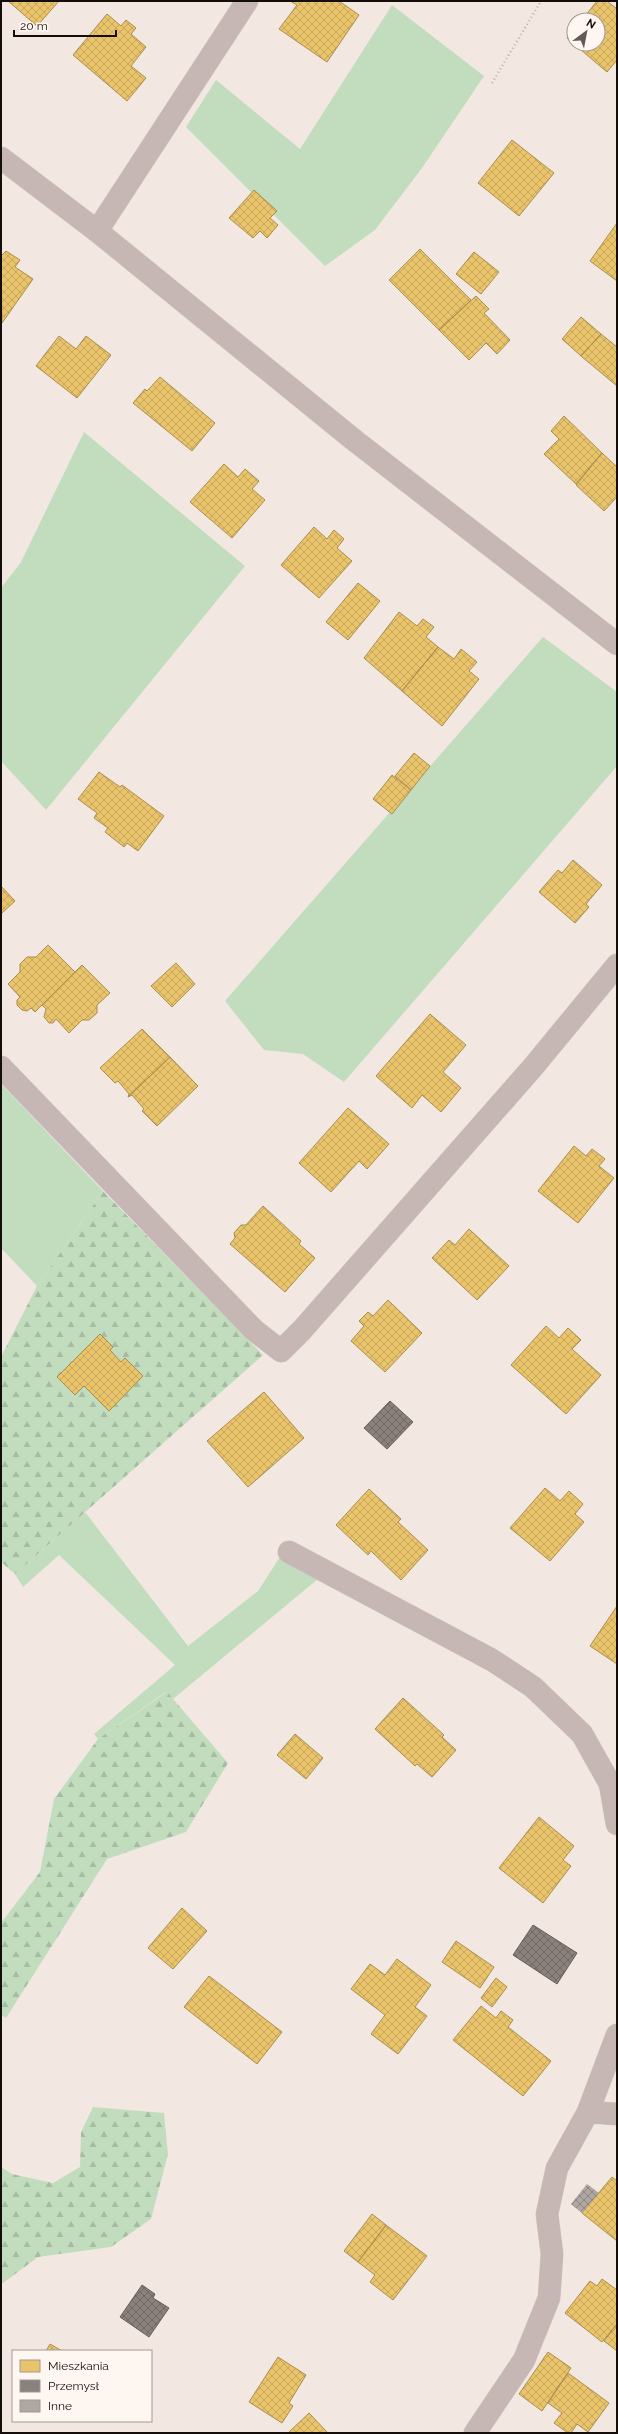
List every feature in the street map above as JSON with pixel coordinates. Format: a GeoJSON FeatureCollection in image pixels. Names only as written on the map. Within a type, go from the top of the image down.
{"type":"FeatureCollection","features":[{"type":"Feature","properties":{"kind":"street"},"geometry":{"type":"LineString","coordinates":[[97,231],[247,1]]}},
{"type":"Feature","properties":{"kind":"street"},"geometry":{"type":"LineString","coordinates":[[1,158],[97,231],[354,440],[617,644]]}},
{"type":"Feature","properties":{"kind":"street"},"geometry":{"type":"LineString","coordinates":[[1,1068],[254,1330],[281,1351],[302,1330],[523,1078],[617,965]]}},
{"type":"Feature","properties":{"kind":"street"},"geometry":{"type":"LineString","coordinates":[[289,1552],[492,1660],[533,1687],[582,1734],[610,1784],[617,1824]]}},
{"type":"Feature","properties":{"kind":"street"},"geometry":{"type":"LineString","coordinates":[[476,2433],[524,2360],[549,2298],[552,2254],[547,2214],[557,2168],[588,2112],[617,2036]]}},
{"type":"Feature","properties":{"kind":"street"},"geometry":{"type":"LineString","coordinates":[[588,2112],[617,2114]]}},
{"type":"Feature","properties":{"kind":"path"},"geometry":{"type":"LineString","coordinates":[[492,83],[541,1]]}},
{"type":"Feature","properties":{"kind":"green space"},"geometry":{"type":"Polygon","coordinates":[[[392,5],[484,76],[422,168],[375,230],[325,266],[186,127],[216,80],[300,149],[392,5]]]}},
{"type":"Feature","properties":{"kind":"green space"},"geometry":{"type":"Polygon","coordinates":[[[84,432],[245,566],[46,810],[1,761],[1,588],[21,562],[84,432]]]}},
{"type":"Feature","properties":{"kind":"green space"},"geometry":{"type":"Polygon","coordinates":[[[543,637],[617,692],[617,766],[344,1082],[303,1054],[264,1050],[225,1001],[543,637]]]}},
{"type":"Feature","properties":{"kind":"green space"},"geometry":{"type":"Polygon","coordinates":[[[1,1084],[103,1191],[37,1286],[1,1248],[1,1084]]]}},
{"type":"Feature","properties":{"kind":"green space"},"geometry":{"type":"Polygon","coordinates":[[[103,1191],[263,1355],[15,1574],[1,1562],[1,1357],[37,1286],[103,1191]]]}},
{"type":"Feature","properties":{"kind":"green space"},"geometry":{"type":"Polygon","coordinates":[[[85,1512],[188,1646],[258,1591],[280,1557],[318,1579],[173,1699],[166,1692],[98,1739],[94,1734],[175,1665],[59,1555],[23,1587],[15,1574],[85,1512]]]}},
{"type":"Feature","properties":{"kind":"green space"},"geometry":{"type":"Polygon","coordinates":[[[167,1692],[228,1763],[186,1832],[107,1859],[6,2018],[1,2015],[1,1923],[40,1872],[54,1799],[98,1739],[167,1692]]]}},
{"type":"Feature","properties":{"kind":"green space"},"geometry":{"type":"Polygon","coordinates":[[[93,2107],[164,2113],[168,2154],[151,2219],[111,2247],[38,2257],[3,2283],[1,2282],[1,2167],[12,2174],[53,2183],[80,2167],[81,2132],[93,2107]]]}},
{"type":"Feature","properties":{"kind":"building: Mieszkania"},"geometry":{"type":"Polygon","coordinates":[[[8,1],[59,1],[37,26],[8,1]]]}},
{"type":"Feature","properties":{"kind":"building: Mieszkania"},"geometry":{"type":"Polygon","coordinates":[[[290,1],[339,1],[359,15],[327,62],[279,29],[297,5],[290,1]]]}},
{"type":"Feature","properties":{"kind":"building: Mieszkania"},"geometry":{"type":"Polygon","coordinates":[[[597,1],[607,1],[617,9],[617,60],[607,72],[583,52],[606,52],[606,12],[588,12],[597,1]]]}},
{"type":"Feature","properties":{"kind":"building: Mieszkania"},"geometry":{"type":"Polygon","coordinates":[[[107,14],[121,26],[126,20],[136,28],[131,34],[146,47],[131,66],[146,78],[127,101],[73,55],[107,14]]]}},
{"type":"Feature","properties":{"kind":"building: Mieszkania"},"geometry":{"type":"Polygon","coordinates":[[[512,140],[554,173],[519,216],[478,183],[512,140]]]}},
{"type":"Feature","properties":{"kind":"building: Mieszkania"},"geometry":{"type":"Polygon","coordinates":[[[254,190],[277,211],[270,218],[278,225],[267,238],[260,231],[253,238],[229,218],[254,190]]]}},
{"type":"Feature","properties":{"kind":"building: Mieszkania"},"geometry":{"type":"Polygon","coordinates":[[[617,223],[617,281],[590,261],[617,223]]]}},
{"type":"Feature","properties":{"kind":"building: Mieszkania"},"geometry":{"type":"Polygon","coordinates":[[[420,249],[471,300],[439,330],[389,280],[420,249]]]}},
{"type":"Feature","properties":{"kind":"building: Mieszkania"},"geometry":{"type":"Polygon","coordinates":[[[6,251],[20,260],[15,267],[33,279],[2,323],[1,256],[6,251]]]}},
{"type":"Feature","properties":{"kind":"building: Mieszkania"},"geometry":{"type":"Polygon","coordinates":[[[474,252],[499,272],[481,294],[456,274],[474,252]]]}},
{"type":"Feature","properties":{"kind":"building: Mieszkania"},"geometry":{"type":"Polygon","coordinates":[[[476,296],[489,309],[484,313],[510,340],[497,354],[486,343],[469,360],[439,330],[476,296]]]}},
{"type":"Feature","properties":{"kind":"building: Mieszkania"},"geometry":{"type":"Polygon","coordinates":[[[581,317],[601,334],[581,356],[562,339],[581,317]]]}},
{"type":"Feature","properties":{"kind":"building: Mieszkania"},"geometry":{"type":"Polygon","coordinates":[[[601,334],[617,347],[617,386],[581,356],[601,334]]]}},
{"type":"Feature","properties":{"kind":"building: Mieszkania"},"geometry":{"type":"Polygon","coordinates":[[[59,336],[76,349],[86,336],[111,355],[77,398],[36,366],[59,336]]]}},
{"type":"Feature","properties":{"kind":"building: Mieszkania"},"geometry":{"type":"Polygon","coordinates":[[[160,377],[215,423],[192,451],[133,403],[145,389],[147,391],[160,377]]]}},
{"type":"Feature","properties":{"kind":"building: Mieszkania"},"geometry":{"type":"Polygon","coordinates":[[[564,416],[602,453],[576,484],[544,454],[559,439],[551,431],[564,416]]]}},
{"type":"Feature","properties":{"kind":"building: Mieszkania"},"geometry":{"type":"Polygon","coordinates":[[[602,453],[617,467],[617,497],[604,511],[576,485],[602,453]]]}},
{"type":"Feature","properties":{"kind":"building: Mieszkania"},"geometry":{"type":"Polygon","coordinates":[[[224,464],[238,477],[245,469],[259,481],[252,489],[265,500],[232,538],[190,502],[224,464]]]}},
{"type":"Feature","properties":{"kind":"building: Mieszkania"},"geometry":{"type":"Polygon","coordinates":[[[314,527],[327,539],[334,530],[344,539],[337,548],[352,561],[319,598],[281,565],[314,527]]]}},
{"type":"Feature","properties":{"kind":"building: Mieszkania"},"geometry":{"type":"Polygon","coordinates":[[[358,583],[380,601],[348,640],[326,622],[358,583]]]}},
{"type":"Feature","properties":{"kind":"building: Mieszkania"},"geometry":{"type":"Polygon","coordinates":[[[399,612],[417,626],[423,619],[434,627],[426,637],[438,647],[402,691],[364,658],[399,612]]]}},
{"type":"Feature","properties":{"kind":"building: Mieszkania"},"geometry":{"type":"Polygon","coordinates":[[[438,647],[454,659],[461,649],[477,662],[469,671],[479,679],[442,726],[402,691],[438,647]]]}},
{"type":"Feature","properties":{"kind":"building: Mieszkania"},"geometry":{"type":"Polygon","coordinates":[[[414,753],[430,766],[411,790],[395,776],[414,753]]]}},
{"type":"Feature","properties":{"kind":"building: Mieszkania"},"geometry":{"type":"Polygon","coordinates":[[[99,772],[120,787],[122,785],[164,816],[138,851],[127,843],[124,847],[105,832],[108,828],[94,818],[97,813],[78,799],[99,772]]]}},
{"type":"Feature","properties":{"kind":"building: Mieszkania"},"geometry":{"type":"Polygon","coordinates":[[[392,775],[411,790],[392,814],[373,799],[392,775]]]}},
{"type":"Feature","properties":{"kind":"building: Mieszkania"},"geometry":{"type":"Polygon","coordinates":[[[573,860],[602,885],[586,904],[589,907],[575,923],[539,892],[558,870],[562,873],[573,860]]]}},
{"type":"Feature","properties":{"kind":"building: Mieszkania"},"geometry":{"type":"Polygon","coordinates":[[[1,886],[15,901],[1,914],[1,886]]]}},
{"type":"Feature","properties":{"kind":"building: Mieszkania"},"geometry":{"type":"Polygon","coordinates":[[[48,945],[75,972],[35,1012],[31,1008],[27,1011],[22,1010],[17,1005],[17,1000],[20,997],[8,984],[20,972],[20,964],[27,957],[36,957],[48,945]]]}},
{"type":"Feature","properties":{"kind":"building: Mieszkania"},"geometry":{"type":"Polygon","coordinates":[[[176,963],[195,984],[172,1007],[151,986],[176,963]]]}},
{"type":"Feature","properties":{"kind":"building: Mieszkania"},"geometry":{"type":"Polygon","coordinates":[[[82,965],[110,993],[97,1005],[97,1013],[89,1020],[82,1020],[69,1033],[56,1019],[53,1023],[49,1023],[44,1017],[46,1009],[42,1005],[82,965]]]}},
{"type":"Feature","properties":{"kind":"building: Mieszkania"},"geometry":{"type":"Polygon","coordinates":[[[430,1014],[466,1045],[443,1072],[461,1088],[441,1112],[422,1095],[412,1108],[376,1076],[430,1014]]]}},
{"type":"Feature","properties":{"kind":"building: Mieszkania"},"geometry":{"type":"Polygon","coordinates":[[[142,1029],[170,1057],[128,1097],[129,1094],[118,1081],[115,1083],[100,1068],[142,1029]]]}},
{"type":"Feature","properties":{"kind":"building: Mieszkania"},"geometry":{"type":"Polygon","coordinates":[[[170,1057],[198,1086],[157,1126],[142,1111],[144,1109],[132,1095],[128,1097],[170,1057]]]}},
{"type":"Feature","properties":{"kind":"building: Mieszkania"},"geometry":{"type":"Polygon","coordinates":[[[348,1108],[389,1144],[367,1169],[359,1161],[331,1192],[299,1163],[348,1108]]]}},
{"type":"Feature","properties":{"kind":"building: Mieszkania"},"geometry":{"type":"Polygon","coordinates":[[[574,1146],[586,1156],[592,1149],[605,1159],[599,1166],[614,1178],[578,1223],[538,1191],[574,1146]]]}},
{"type":"Feature","properties":{"kind":"building: Mieszkania"},"geometry":{"type":"Polygon","coordinates":[[[263,1206],[301,1241],[299,1244],[315,1258],[285,1292],[230,1244],[235,1238],[234,1233],[241,1225],[246,1225],[263,1206]]]}},
{"type":"Feature","properties":{"kind":"building: Mieszkania"},"geometry":{"type":"Polygon","coordinates":[[[469,1229],[509,1266],[477,1300],[432,1258],[449,1240],[455,1245],[469,1229]]]}},
{"type":"Feature","properties":{"kind":"building: Mieszkania"},"geometry":{"type":"Polygon","coordinates":[[[388,1300],[422,1333],[385,1372],[351,1341],[364,1326],[359,1321],[368,1312],[373,1316],[388,1300]]]}},
{"type":"Feature","properties":{"kind":"building: Mieszkania"},"geometry":{"type":"Polygon","coordinates":[[[546,1326],[559,1338],[568,1328],[581,1340],[572,1349],[601,1375],[566,1414],[511,1365],[546,1326]]]}},
{"type":"Feature","properties":{"kind":"building: Mieszkania"},"geometry":{"type":"Polygon","coordinates":[[[100,1334],[113,1347],[110,1350],[121,1362],[125,1358],[143,1376],[109,1411],[84,1386],[75,1395],[57,1377],[100,1334]]]}},
{"type":"Feature","properties":{"kind":"building: Mieszkania"},"geometry":{"type":"Polygon","coordinates":[[[264,1392],[304,1438],[248,1487],[207,1441],[264,1392]]]}},
{"type":"Feature","properties":{"kind":"building: Mieszkania"},"geometry":{"type":"Polygon","coordinates":[[[545,1488],[560,1501],[569,1491],[583,1504],[575,1514],[584,1522],[550,1561],[510,1528],[545,1488]]]}},
{"type":"Feature","properties":{"kind":"building: Mieszkania"},"geometry":{"type":"Polygon","coordinates":[[[369,1489],[401,1519],[398,1522],[428,1550],[401,1580],[371,1551],[368,1555],[336,1525],[369,1489]]]}},
{"type":"Feature","properties":{"kind":"building: Mieszkania"},"geometry":{"type":"Polygon","coordinates":[[[617,1606],[617,1664],[590,1646],[617,1606]]]}},
{"type":"Feature","properties":{"kind":"building: Mieszkania"},"geometry":{"type":"Polygon","coordinates":[[[403,1698],[444,1735],[442,1737],[456,1750],[432,1777],[417,1764],[415,1766],[375,1729],[403,1698]]]}},
{"type":"Feature","properties":{"kind":"building: Mieszkania"},"geometry":{"type":"Polygon","coordinates":[[[295,1734],[323,1758],[306,1779],[277,1755],[295,1734]]]}},
{"type":"Feature","properties":{"kind":"building: Mieszkania"},"geometry":{"type":"Polygon","coordinates":[[[539,1817],[574,1846],[563,1860],[571,1866],[543,1903],[499,1868],[539,1817]]]}},
{"type":"Feature","properties":{"kind":"building: Mieszkania"},"geometry":{"type":"Polygon","coordinates":[[[182,1908],[207,1931],[173,1969],[148,1948],[182,1908]]]}},
{"type":"Feature","properties":{"kind":"building: Mieszkania"},"geometry":{"type":"Polygon","coordinates":[[[456,1941],[494,1967],[480,1988],[442,1962],[456,1941]]]}},
{"type":"Feature","properties":{"kind":"building: Mieszkania"},"geometry":{"type":"Polygon","coordinates":[[[397,1959],[431,1985],[415,2007],[427,2016],[398,2054],[371,2034],[385,2015],[351,1989],[370,1964],[385,1975],[397,1959]]]}},
{"type":"Feature","properties":{"kind":"building: Mieszkania"},"geometry":{"type":"Polygon","coordinates":[[[209,1976],[282,2032],[257,2064],[184,2007],[209,1976]]]}},
{"type":"Feature","properties":{"kind":"building: Mieszkania"},"geometry":{"type":"Polygon","coordinates":[[[496,1978],[507,1987],[492,2007],[481,1998],[496,1978]]]}},
{"type":"Feature","properties":{"kind":"building: Mieszkania"},"geometry":{"type":"Polygon","coordinates":[[[481,2006],[496,2018],[501,2011],[513,2020],[508,2027],[551,2061],[523,2096],[453,2040],[481,2006]]]}},
{"type":"Feature","properties":{"kind":"building: Mieszkania"},"geometry":{"type":"Polygon","coordinates":[[[612,2177],[617,2181],[617,2241],[582,2213],[612,2177]]]}},
{"type":"Feature","properties":{"kind":"building: Mieszkania"},"geometry":{"type":"Polygon","coordinates":[[[372,2214],[386,2225],[358,2262],[344,2251],[372,2214]]]}},
{"type":"Feature","properties":{"kind":"building: Mieszkania"},"geometry":{"type":"Polygon","coordinates":[[[386,2225],[427,2256],[393,2300],[370,2282],[375,2275],[358,2262],[386,2225]]]}},
{"type":"Feature","properties":{"kind":"building: Mieszkania"},"geometry":{"type":"Polygon","coordinates":[[[602,2279],[617,2290],[617,2324],[602,2342],[565,2313],[590,2281],[597,2286],[602,2279]]]}},
{"type":"Feature","properties":{"kind":"building: Mieszkania"},"geometry":{"type":"Polygon","coordinates":[[[617,2324],[617,2351],[604,2341],[617,2324]]]}},
{"type":"Feature","properties":{"kind":"building: Mieszkania"},"geometry":{"type":"Polygon","coordinates":[[[50,2344],[60,2350],[47,2350],[50,2344]]]}},
{"type":"Feature","properties":{"kind":"building: Mieszkania"},"geometry":{"type":"Polygon","coordinates":[[[548,2352],[571,2368],[542,2411],[519,2394],[548,2352]]]}},
{"type":"Feature","properties":{"kind":"building: Mieszkania"},"geometry":{"type":"Polygon","coordinates":[[[278,2357],[306,2375],[289,2403],[293,2406],[282,2423],[249,2402],[278,2357]]]}},
{"type":"Feature","properties":{"kind":"building: Mieszkania"},"geometry":{"type":"Polygon","coordinates":[[[568,2373],[609,2403],[588,2432],[577,2424],[571,2433],[568,2433],[554,2423],[562,2413],[548,2403],[568,2373]]]}},
{"type":"Feature","properties":{"kind":"building: Mieszkania"},"geometry":{"type":"Polygon","coordinates":[[[309,2413],[328,2433],[288,2433],[309,2413]]]}},
{"type":"Feature","properties":{"kind":"building: Przemysł"},"geometry":{"type":"Polygon","coordinates":[[[390,1401],[413,1422],[387,1449],[364,1428],[390,1401]]]}},
{"type":"Feature","properties":{"kind":"building: Przemysł"},"geometry":{"type":"Polygon","coordinates":[[[533,1925],[577,1953],[557,1984],[513,1955],[533,1925]]]}},
{"type":"Feature","properties":{"kind":"building: Przemysł"},"geometry":{"type":"Polygon","coordinates":[[[142,2285],[155,2294],[153,2298],[169,2308],[149,2337],[120,2317],[142,2285]]]}},
{"type":"Feature","properties":{"kind":"building: Inne"},"geometry":{"type":"Polygon","coordinates":[[[587,2184],[599,2193],[582,2213],[571,2204],[587,2184]]]}}]}
